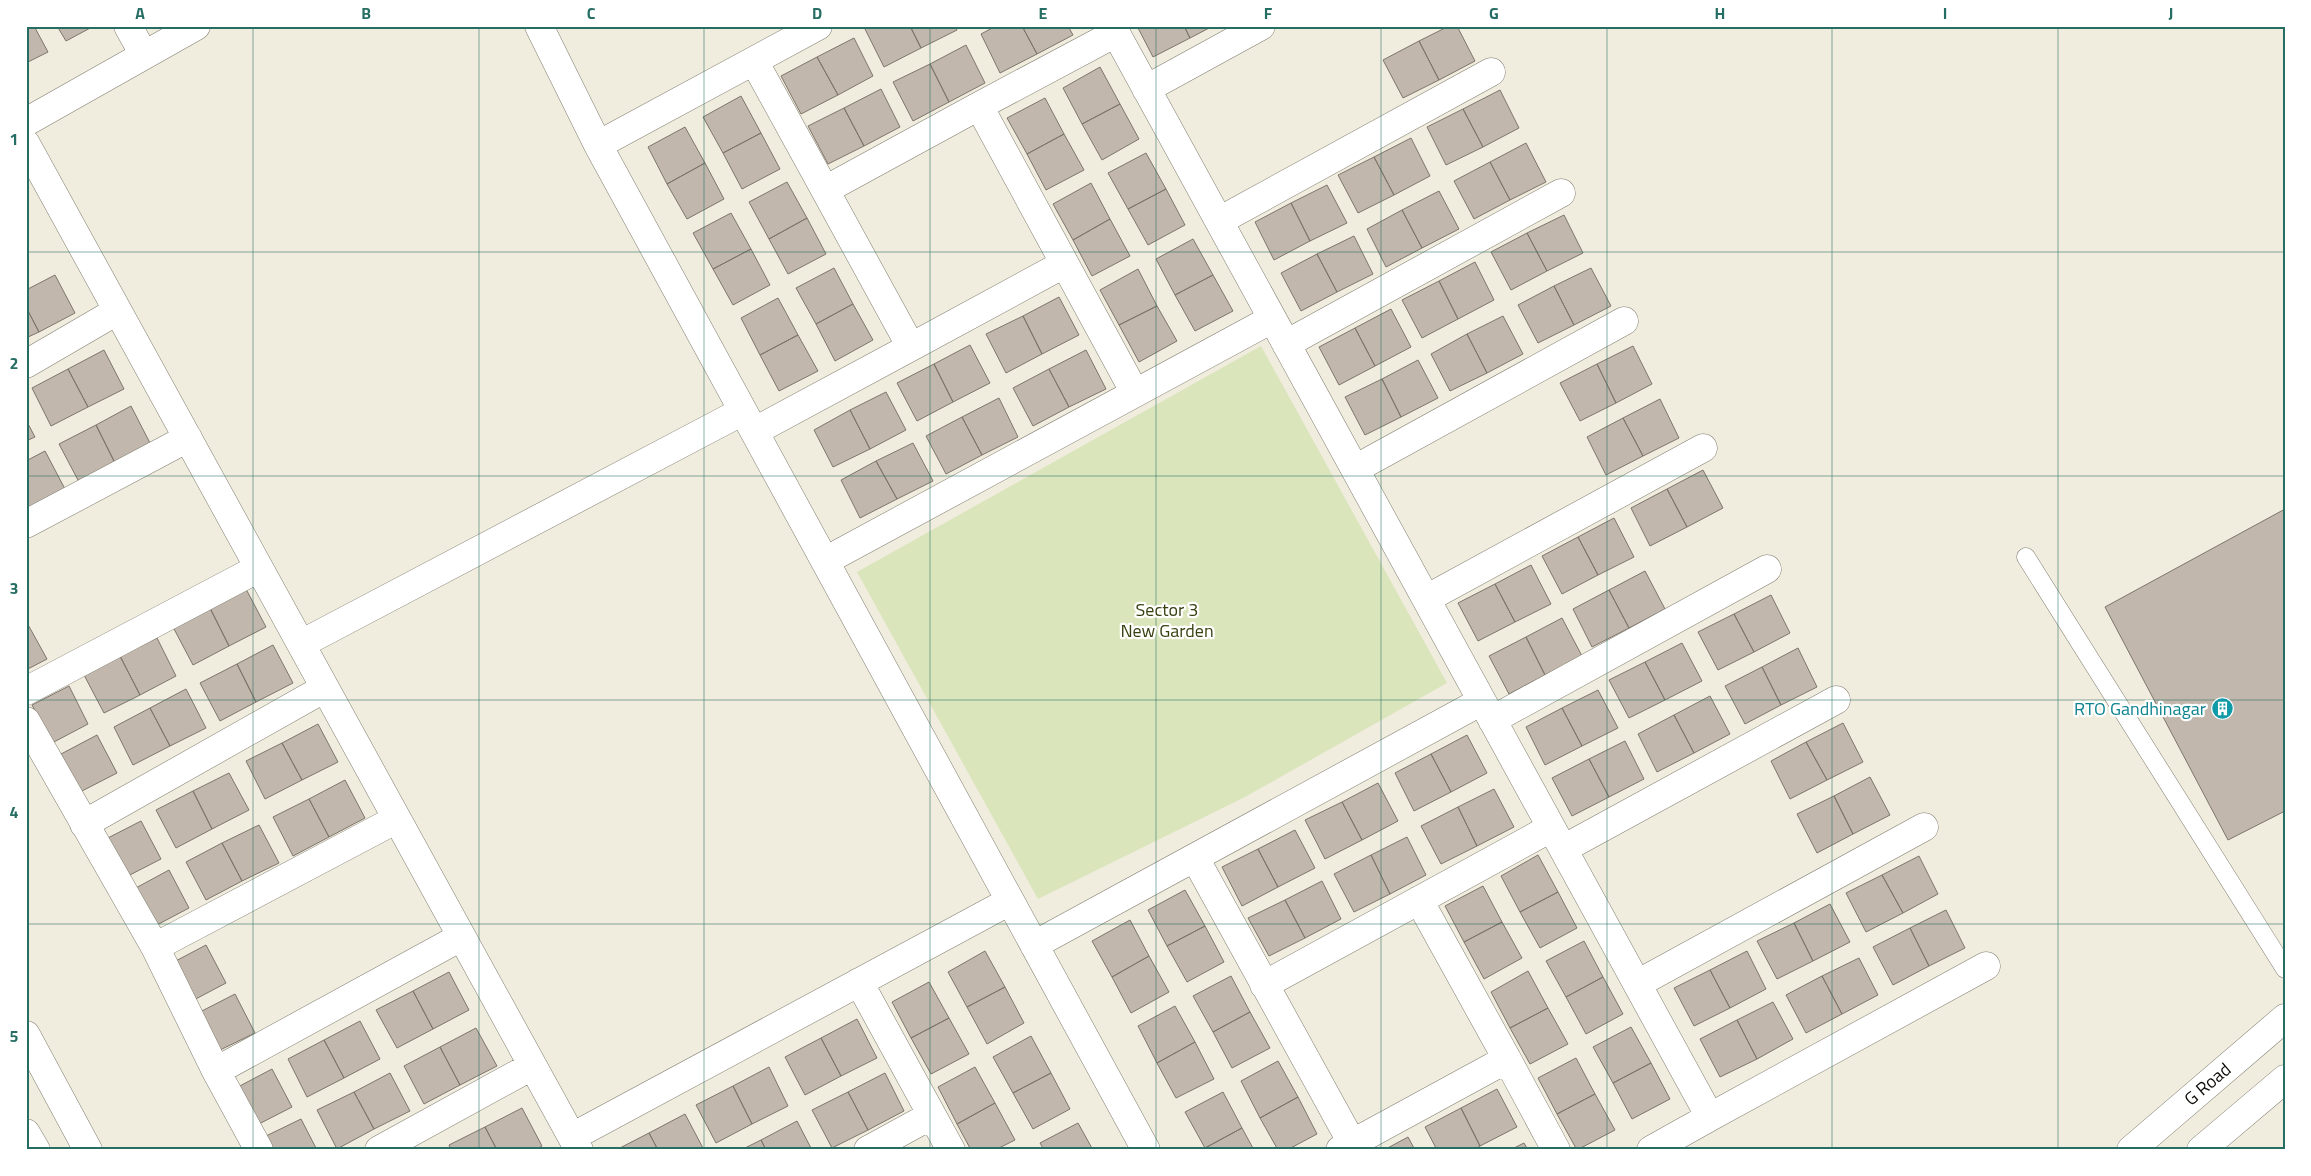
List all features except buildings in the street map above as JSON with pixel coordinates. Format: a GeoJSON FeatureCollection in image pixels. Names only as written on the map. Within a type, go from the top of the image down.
{"type":"FeatureCollection","features":[{"type":"Feature","properties":{"kind":"street"},"geometry":{"type":"LineString","coordinates":[[128,26],[144,56]]}},
{"type":"Feature","properties":{"kind":"street"},"geometry":{"type":"LineString","coordinates":[[26,122],[196,26]]}},
{"type":"Feature","properties":{"kind":"street"},"geometry":{"type":"LineString","coordinates":[[539,26],[598,145],[1146,1150]]}},
{"type":"Feature","properties":{"kind":"street"},"geometry":{"type":"LineString","coordinates":[[598,145],[818,26]]}},
{"type":"Feature","properties":{"kind":"street"},"geometry":{"type":"LineString","coordinates":[[1146,89],[1261,26]]}},
{"type":"Feature","properties":{"kind":"street"},"geometry":{"type":"LineString","coordinates":[[825,190],[1114,30],[1710,1117]]}},
{"type":"Feature","properties":{"kind":"street"},"geometry":{"type":"LineString","coordinates":[[754,61],[910,347]]}},
{"type":"Feature","properties":{"kind":"street"},"geometry":{"type":"LineString","coordinates":[[1219,221],[1491,72]]}},
{"type":"Feature","properties":{"kind":"street"},"geometry":{"type":"LineString","coordinates":[[979,106],[1135,393]]}},
{"type":"Feature","properties":{"kind":"street"},"geometry":{"type":"LineString","coordinates":[[26,144],[575,1144],[859,982],[1010,900]]}},
{"type":"Feature","properties":{"kind":"street"},"geometry":{"type":"LineString","coordinates":[[1286,344],[1561,193]]}},
{"type":"Feature","properties":{"kind":"street"},"geometry":{"type":"LineString","coordinates":[[301,644],[749,421],[910,347],[1064,264]]}},
{"type":"Feature","properties":{"kind":"street"},"geometry":{"type":"LineString","coordinates":[[26,364],[117,311]]}},
{"type":"Feature","properties":{"kind":"street"},"geometry":{"type":"LineString","coordinates":[[825,561],[1272,319]]}},
{"type":"Feature","properties":{"kind":"street"},"geometry":{"type":"LineString","coordinates":[[1355,469],[1624,321]]}},
{"type":"Feature","properties":{"kind":"street"},"geometry":{"type":"LineString","coordinates":[[26,524],[188,438]]}},
{"type":"Feature","properties":{"kind":"street"},"geometry":{"type":"LineString","coordinates":[[1426,599],[1703,448]]}},
{"type":"Feature","properties":{"kind":"street"},"geometry":{"type":"LineString","coordinates":[[26,691],[259,568]]}},
{"type":"Feature","properties":{"kind":"street"},"geometry":{"type":"LineString","coordinates":[[1034,945],[1195,858],[1767,569]]}},
{"type":"Feature","properties":{"kind":"street"},"geometry":{"type":"LineString","coordinates":[[84,824],[325,688]]}},
{"type":"Feature","properties":{"kind":"street"},"geometry":{"type":"LineString","coordinates":[[1264,985],[1419,900],[1557,838],[1836,700]]}},
{"type":"Feature","properties":{"kind":"street"},"geometry":{"type":"LineString","coordinates":[[26,721],[155,947],[216,1071],[259,1150]]}},
{"type":"Feature","properties":{"kind":"street"},"geometry":{"type":"LineString","coordinates":[[155,947],[397,820]]}},
{"type":"Feature","properties":{"kind":"street"},"geometry":{"type":"LineString","coordinates":[[1637,984],[1924,827]]}},
{"type":"Feature","properties":{"kind":"street"},"geometry":{"type":"LineString","coordinates":[[1195,858],[1264,985],[1346,1146],[1507,1060]]}},
{"type":"Feature","properties":{"kind":"street"},"geometry":{"type":"LineString","coordinates":[[1419,900],[1556,1150]]}},
{"type":"Feature","properties":{"kind":"street"},"geometry":{"type":"LineString","coordinates":[[216,1071],[462,937]]}},
{"type":"Feature","properties":{"kind":"street"},"geometry":{"type":"LineString","coordinates":[[1651,1150],[1986,966]]}},
{"type":"Feature","properties":{"kind":"street"},"geometry":{"type":"LineString","coordinates":[[859,982],[951,1150]]}},
{"type":"Feature","properties":{"kind":"street","name":"G Road"},"geometry":{"type":"LineString","coordinates":[[2131,1150],[2285,1018]]}},
{"type":"Feature","properties":{"kind":"street"},"geometry":{"type":"LineString","coordinates":[[26,1035],[88,1150]]}},
{"type":"Feature","properties":{"kind":"street"},"geometry":{"type":"LineString","coordinates":[[379,1150],[532,1066]]}},
{"type":"Feature","properties":{"kind":"street"},"geometry":{"type":"LineString","coordinates":[[2201,1150],[2285,1079]]}},
{"type":"Feature","properties":{"kind":"street"},"geometry":{"type":"LineString","coordinates":[[868,1150],[932,1115]]}},
{"type":"Feature","properties":{"kind":"street"},"geometry":{"type":"LineString","coordinates":[[26,1132],[36,1150]]}},
{"type":"Feature","properties":{"kind":"lane"},"geometry":{"type":"LineString","coordinates":[[2026,557],[2285,969]]}},
{"type":"Feature","properties":{"kind":"green space","name":"Sector 3 New Garden"},"geometry":{"type":"Polygon","coordinates":[[[1261,346],[1447,683],[1245,797],[1038,899],[857,572],[1261,346]]]}},
{"type":"Feature","properties":{"kind":"place","name":"RTO Gandhinagar"},"geometry":{"type":"Point","coordinates":[2222,709]}}]}
